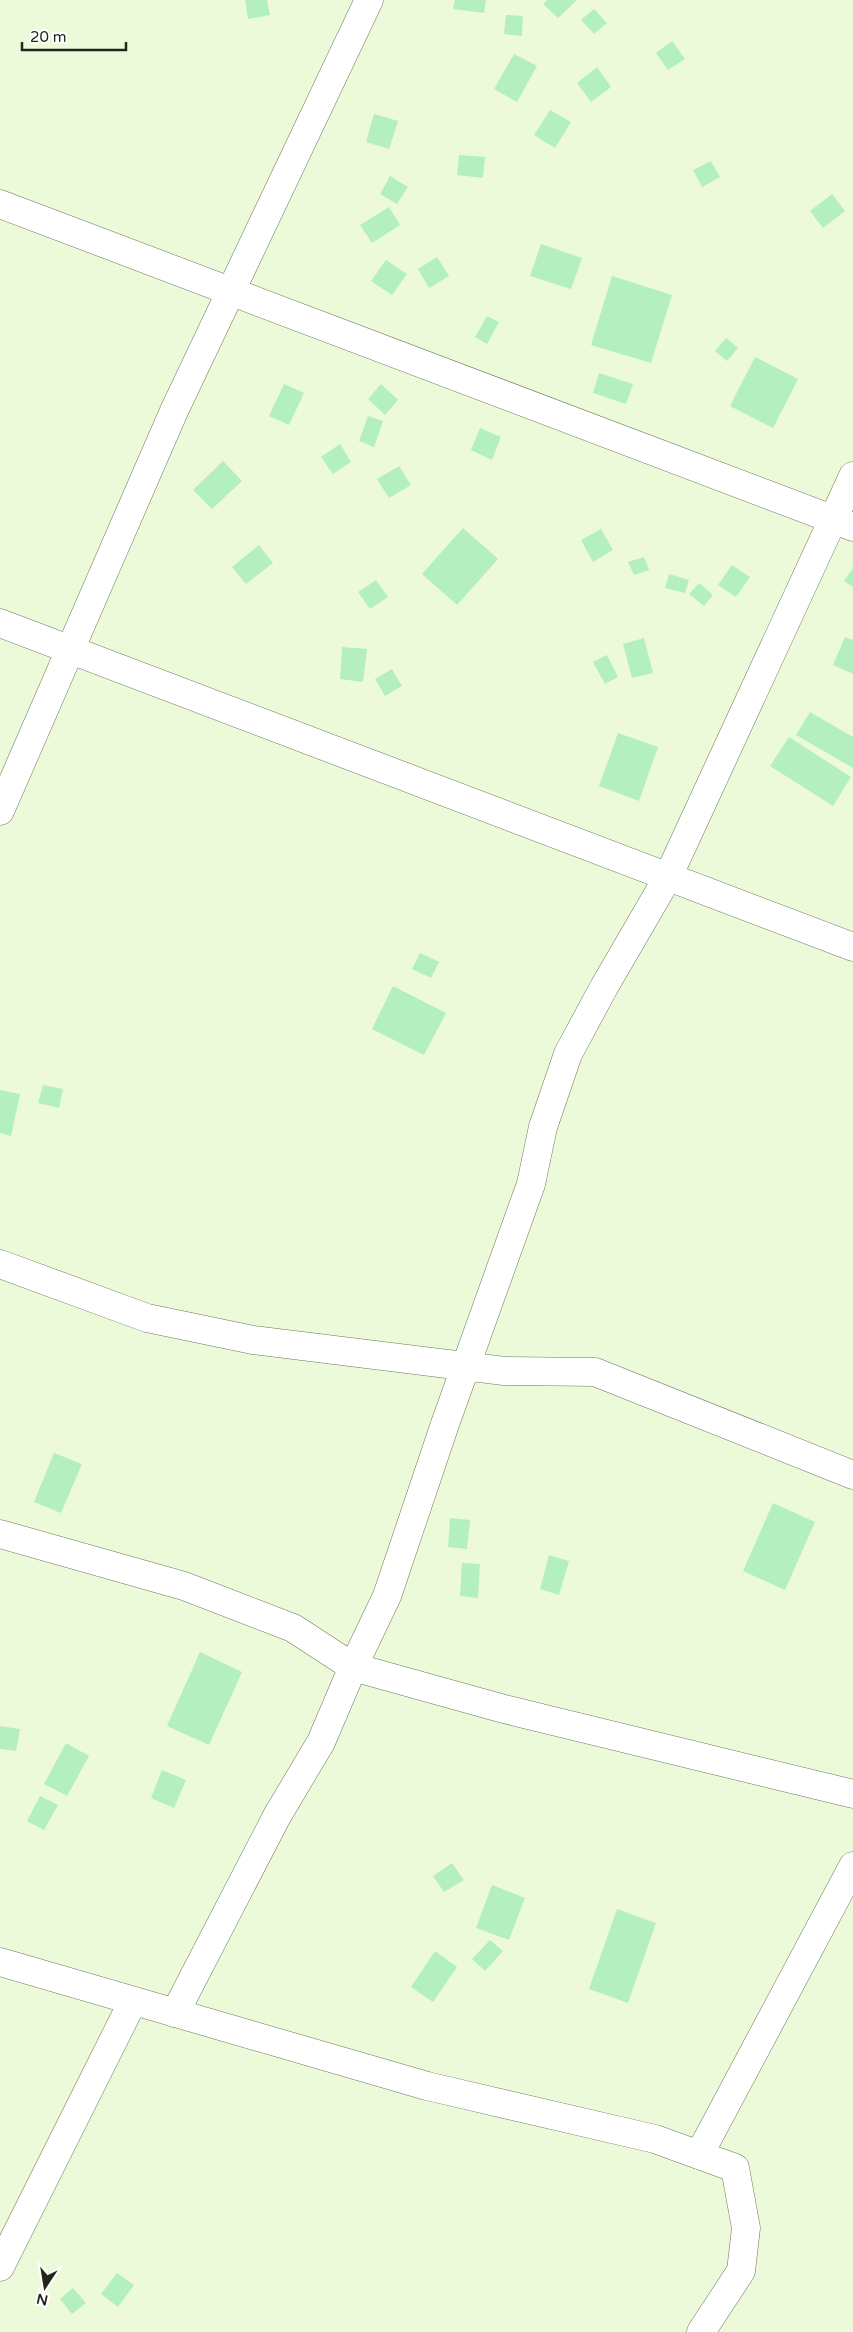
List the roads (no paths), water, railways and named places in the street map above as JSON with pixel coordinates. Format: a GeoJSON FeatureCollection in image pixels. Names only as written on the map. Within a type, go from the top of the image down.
{"type":"FeatureCollection","features":[{"type":"Feature","properties":{"kind":"street"},"geometry":{"type":"LineString","coordinates":[[0,811],[174,411],[369,0]]}},
{"type":"Feature","properties":{"kind":"street"},"geometry":{"type":"LineString","coordinates":[[0,204],[843,524]]}},
{"type":"Feature","properties":{"kind":"street"},"geometry":{"type":"LineString","coordinates":[[175,2012],[277,1816],[321,1742],[353,1667],[387,1596],[531,1184],[543,1127],[568,1054],[604,987],[668,877],[843,524],[853,476]]}},
{"type":"Feature","properties":{"kind":"street"},"geometry":{"type":"LineString","coordinates":[[0,623],[853,947]]}},
{"type":"Feature","properties":{"kind":"street"},"geometry":{"type":"LineString","coordinates":[[0,1264],[147,1318],[253,1340],[504,1371],[595,1372],[853,1475]]}},
{"type":"Feature","properties":{"kind":"street"},"geometry":{"type":"LineString","coordinates":[[0,1534],[184,1586],[293,1628],[353,1667],[504,1709],[853,1794]]}},
{"type":"Feature","properties":{"kind":"street"},"geometry":{"type":"LineString","coordinates":[[699,2155],[853,1866]]}},
{"type":"Feature","properties":{"kind":"street"},"geometry":{"type":"LineString","coordinates":[[0,1962],[427,2086],[654,2139],[735,2168],[746,2228],[741,2270],[701,2332]]}},
{"type":"Feature","properties":{"kind":"street"},"geometry":{"type":"LineString","coordinates":[[0,2266],[133,2001]]}}]}
